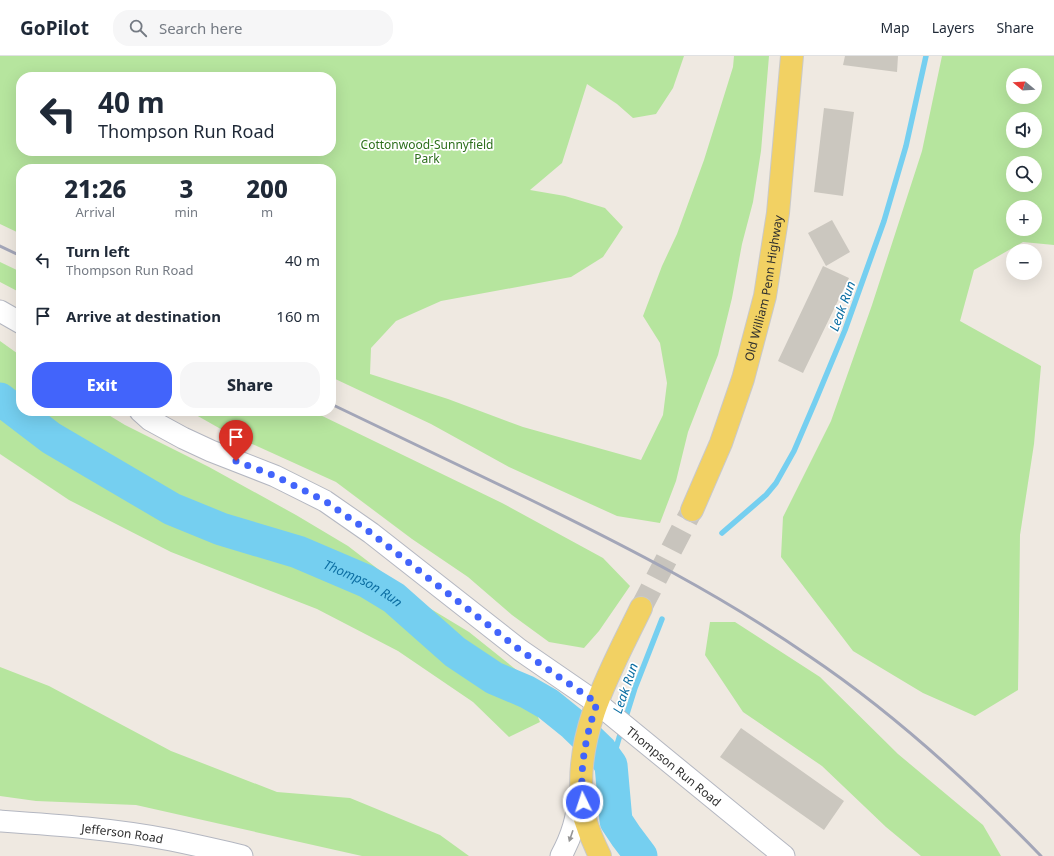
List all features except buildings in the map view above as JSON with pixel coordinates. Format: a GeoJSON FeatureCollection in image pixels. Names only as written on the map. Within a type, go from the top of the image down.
{"type":"FeatureCollection","features":[{"type":"Feature","properties":{"kind":"main road","name":"Old William Penn Highway"},"geometry":{"type":"LineString","coordinates":[[692,510],[720,443],[740,386],[765,296],[778,213],[792,56]]}},
{"type":"Feature","properties":{"kind":"main road"},"geometry":{"type":"LineString","coordinates":[[600,856],[594,845],[584,818],[581,786],[583,757],[590,725],[602,708],[618,656],[641,608]]}},
{"type":"Feature","properties":{"kind":"street"},"geometry":{"type":"LineString","coordinates":[[0,310],[16,320]]}},
{"type":"Feature","properties":{"kind":"street","name":"Thompson Run Road"},"geometry":{"type":"LineString","coordinates":[[146,416],[183,438],[211,451],[275,476],[325,501],[371,533],[520,650],[602,708],[784,856]]}},
{"type":"Feature","properties":{"kind":"street"},"geometry":{"type":"LineString","coordinates":[[561,856],[571,838],[581,786]]}},
{"type":"Feature","properties":{"kind":"street","name":"Jefferson Road"},"geometry":{"type":"LineString","coordinates":[[0,821],[123,832],[170,840],[242,856]]}},
{"type":"Feature","properties":{"kind":"green space","name":"Cottonwood-Sunnyfield Park"},"geometry":{"type":"Polygon","coordinates":[[[0,56],[684,56],[673,88],[656,114],[633,118],[617,104],[587,84],[562,163],[530,190],[565,196],[605,208],[623,227],[603,257],[571,277],[441,301],[396,321],[371,348],[370,374],[448,399],[523,427],[641,460],[663,415],[667,383],[660,343],[643,316],[662,266],[677,234],[704,160],[733,67],[734,56],[769,56],[761,151],[753,202],[742,244],[732,298],[718,355],[688,432],[676,481],[660,523],[617,516],[509,467],[431,424],[336,379],[336,164],[16,164],[16,232],[0,224],[0,56]]]}},
{"type":"Feature","properties":{"kind":"green space"},"geometry":{"type":"Polygon","coordinates":[[[942,56],[1054,56],[1054,245],[1023,242],[1020,244],[1006,244],[1006,252],[974,270],[960,321],[1041,366],[1034,444],[1020,535],[1018,690],[975,716],[923,693],[853,651],[781,557],[783,517],[831,421],[872,305],[922,151],[942,56]]]}},
{"type":"Feature","properties":{"kind":"green space"},"geometry":{"type":"Polygon","coordinates":[[[0,262],[16,270],[16,290],[0,282],[0,262]]]}},
{"type":"Feature","properties":{"kind":"green space"},"geometry":{"type":"Polygon","coordinates":[[[0,341],[16,352],[16,416],[110,416],[125,425],[209,467],[296,515],[348,546],[426,606],[469,632],[519,672],[540,722],[509,737],[473,702],[398,651],[317,609],[171,552],[69,500],[0,454],[0,341]]]}},
{"type":"Feature","properties":{"kind":"green space"},"geometry":{"type":"Polygon","coordinates":[[[198,416],[322,416],[502,503],[603,558],[630,586],[599,631],[584,648],[549,642],[512,615],[468,577],[412,539],[336,482],[226,432],[198,416]]]}},
{"type":"Feature","properties":{"kind":"green space"},"geometry":{"type":"Polygon","coordinates":[[[710,622],[735,622],[820,677],[898,754],[983,825],[1001,856],[921,856],[886,827],[822,766],[743,712],[705,655],[710,622]]]}},
{"type":"Feature","properties":{"kind":"green space"},"geometry":{"type":"Polygon","coordinates":[[[0,667],[49,686],[171,751],[277,792],[350,798],[440,835],[469,856],[362,856],[136,805],[36,801],[0,796],[0,667]]]}},
{"type":"Feature","properties":{"kind":"waterway","name":"Leak Run"},"geometry":{"type":"LineString","coordinates":[[722,533],[766,495],[776,483],[794,451],[815,402],[845,330],[884,221],[906,146],[926,56]]}},
{"type":"Feature","properties":{"kind":"waterway","name":"Thompson Run"},"geometry":{"type":"LineString","coordinates":[[0,399],[16,411]]}},
{"type":"Feature","properties":{"kind":"waterway","name":"Thompson Run"},"geometry":{"type":"LineString","coordinates":[[22,416],[51,438],[172,509],[221,529],[298,552],[366,581],[394,598],[455,652],[494,678],[527,692],[548,704],[574,725],[601,751],[611,765],[616,821],[641,856]]}},
{"type":"Feature","properties":{"kind":"waterway","name":"Leak Run"},"geometry":{"type":"LineString","coordinates":[[625,720],[635,688],[662,619]]}},
{"type":"Feature","properties":{"kind":"waterway","name":"Leak Run"},"geometry":{"type":"LineString","coordinates":[[611,765],[622,728]]}},
{"type":"Feature","properties":{"kind":"tunnel"},"geometry":{"type":"LineString","coordinates":[[641,608],[692,510]]}},
{"type":"Feature","properties":{"kind":"railway"},"geometry":{"type":"LineString","coordinates":[[0,246],[16,254]]}},
{"type":"Feature","properties":{"kind":"railway"},"geometry":{"type":"LineString","coordinates":[[336,406],[603,536],[708,592],[742,612],[840,678],[901,725],[987,802],[1041,856]]}},
{"type":"Feature","properties":{"kind":"route"},"geometry":{"type":"LineString","coordinates":[[236,461],[275,476],[325,501],[371,533],[520,650],[597,703],[590,725],[583,757],[581,786],[583,802]]}}]}
